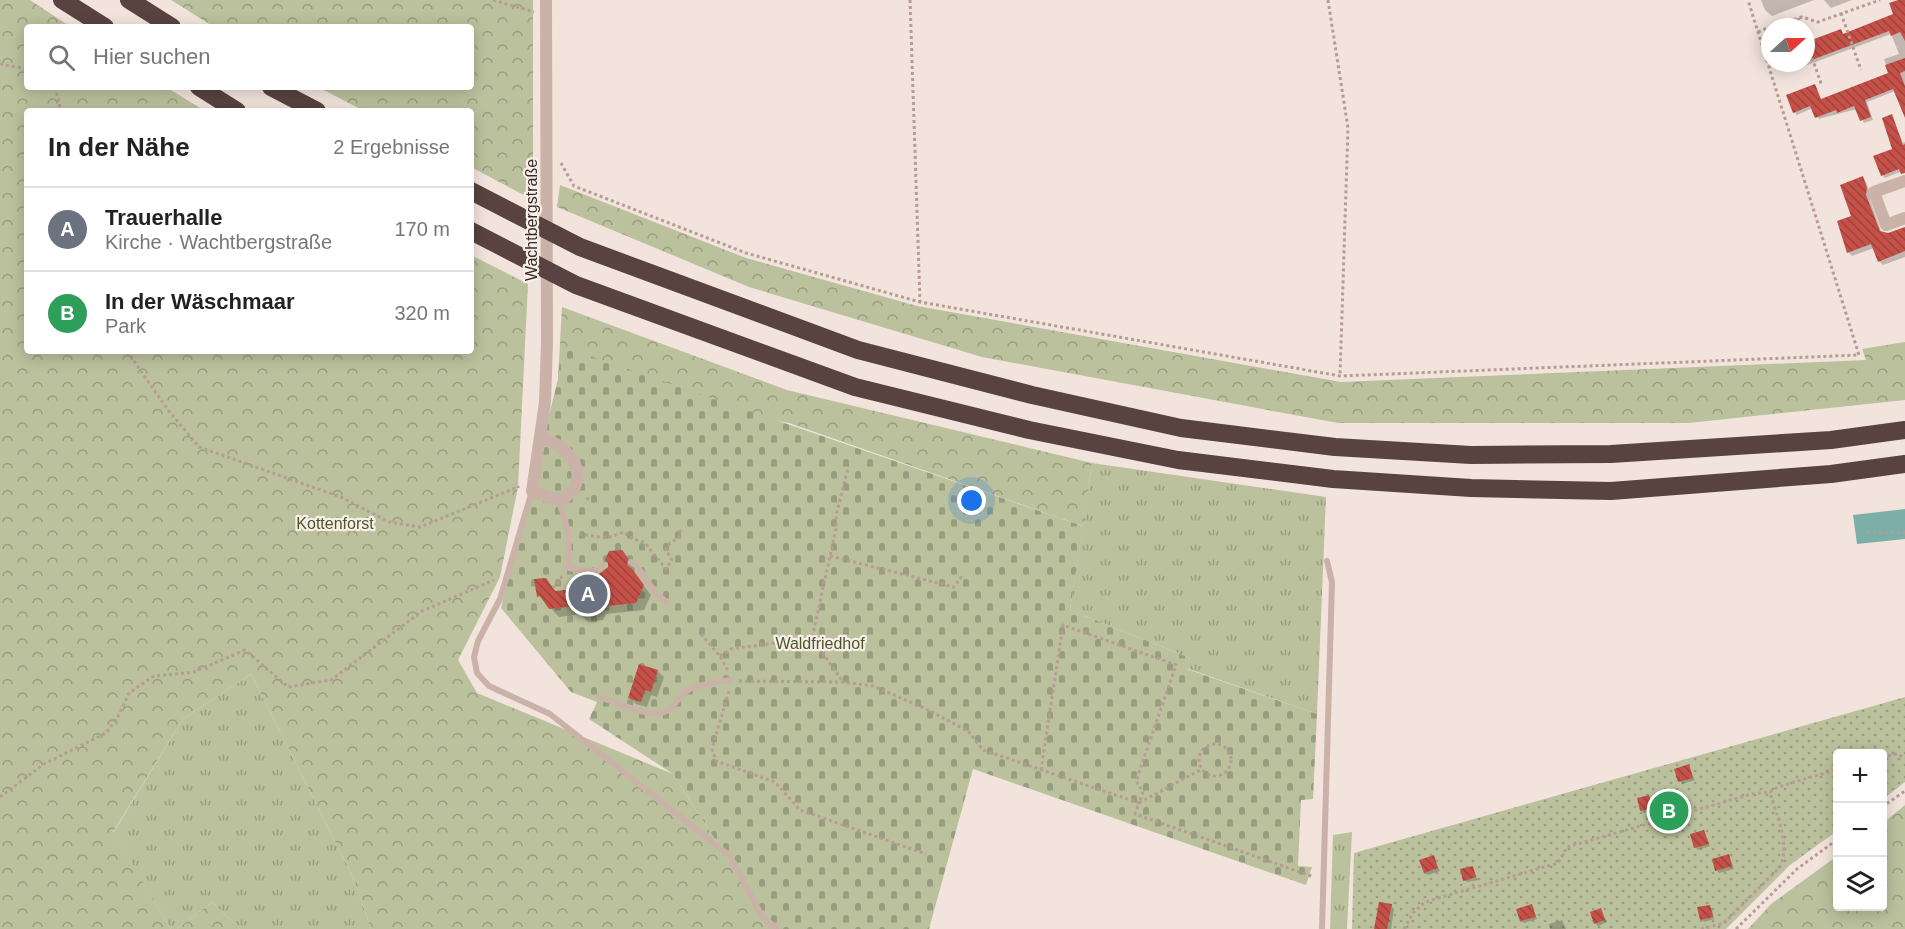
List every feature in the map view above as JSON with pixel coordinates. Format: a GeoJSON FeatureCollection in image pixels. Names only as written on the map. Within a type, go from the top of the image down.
{"type":"FeatureCollection","features":[{"type":"Feature","properties":{"kind":"highway"},"geometry":{"type":"LineString","coordinates":[[62,0],[100,24]]}},
{"type":"Feature","properties":{"kind":"highway"},"geometry":{"type":"LineString","coordinates":[[129,0],[167,24]]}},
{"type":"Feature","properties":{"kind":"highway"},"geometry":{"type":"LineString","coordinates":[[204,90],[232,108]]}},
{"type":"Feature","properties":{"kind":"highway"},"geometry":{"type":"LineString","coordinates":[[277,90],[311,108]]}},
{"type":"Feature","properties":{"kind":"highway"},"geometry":{"type":"LineString","coordinates":[[474,193],[580,247],[858,350],[1032,395],[1181,428],[1335,447],[1471,455],[1611,454],[1831,440],[1905,430]]}},
{"type":"Feature","properties":{"kind":"highway"},"geometry":{"type":"LineString","coordinates":[[474,233],[576,285],[855,387],[1029,430],[1178,460],[1333,479],[1471,488],[1611,491],[1831,474],[1905,464]]}},
{"type":"Feature","properties":{"kind":"street","name":"Wachtbergstraße"},"geometry":{"type":"LineString","coordinates":[[532,491],[545,402],[548,343],[546,0]]}},
{"type":"Feature","properties":{"kind":"street"},"geometry":{"type":"LineString","coordinates":[[1905,181],[1874,192],[1886,225],[1905,218]]}},
{"type":"Feature","properties":{"kind":"street"},"geometry":{"type":"LineString","coordinates":[[532,491],[559,501],[570,496],[579,476],[574,462],[565,451],[554,442],[540,439]]}},
{"type":"Feature","properties":{"kind":"lane","name":"Wachtbergstraße"},"geometry":{"type":"LineString","coordinates":[[532,491],[500,599],[478,641],[474,657],[477,673],[489,686],[550,714],[730,856],[762,916],[777,929]]}},
{"type":"Feature","properties":{"kind":"lane"},"geometry":{"type":"LineString","coordinates":[[559,501],[568,531],[569,568],[592,572],[603,565]]}},
{"type":"Feature","properties":{"kind":"lane"},"geometry":{"type":"LineString","coordinates":[[1322,929],[1332,582],[1327,561]]}},
{"type":"Feature","properties":{"kind":"lane"},"geometry":{"type":"LineString","coordinates":[[631,562],[637,566],[654,591],[666,602]]}},
{"type":"Feature","properties":{"kind":"lane"},"geometry":{"type":"LineString","coordinates":[[599,697],[657,713],[672,708],[686,691],[692,688],[730,680]]}},
{"type":"Feature","properties":{"kind":"path"},"geometry":{"type":"LineString","coordinates":[[493,0],[546,16]]}},
{"type":"Feature","properties":{"kind":"path"},"geometry":{"type":"LineString","coordinates":[[910,0],[920,302]]}},
{"type":"Feature","properties":{"kind":"path"},"geometry":{"type":"LineString","coordinates":[[1328,0],[1348,128],[1340,376]]}},
{"type":"Feature","properties":{"kind":"path"},"geometry":{"type":"LineString","coordinates":[[547,150],[556,154],[574,186],[746,253],[920,302],[1340,376],[1859,355],[1748,0]]}},
{"type":"Feature","properties":{"kind":"path"},"geometry":{"type":"LineString","coordinates":[[1815,21],[1880,0]]}},
{"type":"Feature","properties":{"kind":"path"},"geometry":{"type":"LineString","coordinates":[[1841,14],[1861,70]]}},
{"type":"Feature","properties":{"kind":"path"},"geometry":{"type":"LineString","coordinates":[[0,64],[24,68]]}},
{"type":"Feature","properties":{"kind":"path"},"geometry":{"type":"LineString","coordinates":[[1815,66],[1822,86]]}},
{"type":"Feature","properties":{"kind":"path"},"geometry":{"type":"LineString","coordinates":[[57,90],[60,108]]}},
{"type":"Feature","properties":{"kind":"path"},"geometry":{"type":"LineString","coordinates":[[129,354],[168,410],[199,447],[341,497],[389,522],[420,527],[518,487],[524,515]]}},
{"type":"Feature","properties":{"kind":"path"},"geometry":{"type":"LineString","coordinates":[[843,682],[812,638],[830,556],[836,516],[846,472],[850,469]]}},
{"type":"Feature","properties":{"kind":"path"},"geometry":{"type":"LineString","coordinates":[[586,499],[591,498]]}},
{"type":"Feature","properties":{"kind":"path"},"geometry":{"type":"LineString","coordinates":[[568,531],[590,537],[607,538],[624,532],[631,538],[645,543],[666,569],[672,560],[666,550],[667,546],[680,536],[682,533],[680,529]]}},
{"type":"Feature","properties":{"kind":"path"},"geometry":{"type":"LineString","coordinates":[[1867,532],[1905,533]]}},
{"type":"Feature","properties":{"kind":"path"},"geometry":{"type":"LineString","coordinates":[[830,556],[954,587],[963,575]]}},
{"type":"Feature","properties":{"kind":"path"},"geometry":{"type":"LineString","coordinates":[[0,797],[44,764],[106,733],[119,715],[129,693],[154,676],[194,672],[245,650],[288,687],[331,680],[422,611],[500,578],[510,566]]}},
{"type":"Feature","properties":{"kind":"path"},"geometry":{"type":"LineString","coordinates":[[553,588],[569,568]]}},
{"type":"Feature","properties":{"kind":"path"},"geometry":{"type":"LineString","coordinates":[[1041,770],[1063,625],[1176,665],[1136,781],[1143,792],[1135,814],[1323,879]]}},
{"type":"Feature","properties":{"kind":"path"},"geometry":{"type":"LineString","coordinates":[[701,634],[720,656],[730,680],[712,749],[716,761],[775,782],[800,810],[926,854]]}},
{"type":"Feature","properties":{"kind":"path"},"geometry":{"type":"LineString","coordinates":[[720,656],[731,649],[812,638]]}},
{"type":"Feature","properties":{"kind":"path"},"geometry":{"type":"LineString","coordinates":[[730,680],[843,682],[873,686],[924,708],[968,731],[983,750],[1139,803],[1202,769]]}},
{"type":"Feature","properties":{"kind":"path"},"geometry":{"type":"LineString","coordinates":[[1215,744],[1227,750],[1231,762],[1224,774],[1212,776],[1202,769],[1199,759],[1204,748],[1215,744]]}},
{"type":"Feature","properties":{"kind":"path"},"geometry":{"type":"LineString","coordinates":[[1887,756],[1897,754],[1905,758]]}},
{"type":"Feature","properties":{"kind":"path"},"geometry":{"type":"LineString","coordinates":[[1404,929],[1413,913],[1425,902],[1558,863],[1567,847],[1752,794],[1770,792],[1778,787],[1833,770]]}},
{"type":"Feature","properties":{"kind":"path"},"geometry":{"type":"LineString","coordinates":[[1887,804],[1905,791]]}},
{"type":"Feature","properties":{"kind":"path"},"geometry":{"type":"LineString","coordinates":[[1701,929],[1725,923],[1780,867],[1784,860],[1785,848],[1770,792]]}},
{"type":"Feature","properties":{"kind":"path"},"geometry":{"type":"LineString","coordinates":[[1736,929],[1797,869],[1833,843]]}},
{"type":"Feature","properties":{"kind":"green space","name":"Kottenforst"},"geometry":{"type":"Polygon","coordinates":[[[0,0],[30,0],[66,24],[24,24],[24,90],[171,90],[200,108],[24,108],[24,354],[474,354],[474,257],[528,284],[518,487],[500,577],[458,660],[477,693],[673,774],[773,929],[371,929],[353,877],[251,674],[183,719],[113,832],[171,929],[0,929],[0,0]]]}},
{"type":"Feature","properties":{"kind":"green space"},"geometry":{"type":"Polygon","coordinates":[[[171,0],[533,0],[533,200],[474,169],[474,108],[358,108],[324,90],[474,90],[474,24],[209,24],[171,0]]]}},
{"type":"Feature","properties":{"kind":"green space"},"geometry":{"type":"Polygon","coordinates":[[[560,185],[746,258],[917,306],[1341,382],[1866,360],[1862,349],[1905,342],[1905,400],[1689,423],[1338,423],[982,357],[749,287],[557,207],[560,185]]]}},
{"type":"Feature","properties":{"kind":"green space"},"geometry":{"type":"Polygon","coordinates":[[[562,307],[787,390],[1092,463],[1083,526],[789,423],[558,379],[562,307]]]}},
{"type":"Feature","properties":{"kind":"green space","name":"Waldfriedhof"},"geometry":{"type":"Polygon","coordinates":[[[561,346],[1083,526],[1070,610],[1190,658],[1187,669],[1317,714],[1313,799],[1301,800],[1298,866],[1312,867],[1306,885],[973,769],[929,929],[773,929],[673,774],[589,719],[597,702],[571,692],[501,608],[558,379],[561,346]]]}},
{"type":"Feature","properties":{"kind":"green space"},"geometry":{"type":"Polygon","coordinates":[[[1092,463],[1326,497],[1317,714],[1186,668],[1190,658],[1070,610],[1092,463]]]}},
{"type":"Feature","properties":{"kind":"green space"},"geometry":{"type":"Polygon","coordinates":[[[251,674],[353,877],[371,929],[240,929],[212,902],[177,929],[171,929],[113,833],[183,719],[251,674]]]}},
{"type":"Feature","properties":{"kind":"green space"},"geometry":{"type":"Polygon","coordinates":[[[1905,697],[1905,782],[1887,796],[1887,749],[1833,749],[1833,834],[1790,865],[1726,929],[1352,929],[1354,853],[1905,697]]]}},
{"type":"Feature","properties":{"kind":"green space"},"geometry":{"type":"Polygon","coordinates":[[[1905,805],[1905,929],[1748,929],[1771,904],[1833,859],[1833,911],[1887,911],[1887,820],[1905,805]]]}},
{"type":"Feature","properties":{"kind":"green space"},"geometry":{"type":"Polygon","coordinates":[[[1352,832],[1347,929],[1330,929],[1333,835],[1352,832]]]}},
{"type":"Feature","properties":{"kind":"green space"},"geometry":{"type":"Polygon","coordinates":[[[212,902],[240,929],[177,929],[212,902]]]}},
{"type":"Feature","properties":{"kind":"water"},"geometry":{"type":"Polygon","coordinates":[[[1905,509],[1905,539],[1857,544],[1853,515],[1905,509]]]}},
{"type":"Feature","properties":{"kind":"building"},"geometry":{"type":"Polygon","coordinates":[[[1905,0],[1905,41],[1900,32],[1891,36],[1889,31],[1815,59],[1815,39],[1841,29],[1843,34],[1893,14],[1889,3],[1905,0]]]}},
{"type":"Feature","properties":{"kind":"building"},"geometry":{"type":"Polygon","coordinates":[[[1905,58],[1905,71],[1900,73],[1905,86],[1905,118],[1893,89],[1865,100],[1871,117],[1860,121],[1854,106],[1815,118],[1810,106],[1793,113],[1786,95],[1815,84],[1821,99],[1888,73],[1885,65],[1905,58]]]}},
{"type":"Feature","properties":{"kind":"building"},"geometry":{"type":"Polygon","coordinates":[[[1892,114],[1903,145],[1905,144],[1905,173],[1901,174],[1899,169],[1881,176],[1873,156],[1892,149],[1882,118],[1892,114]]]}},
{"type":"Feature","properties":{"kind":"building"},"geometry":{"type":"Polygon","coordinates":[[[1863,176],[1867,188],[1866,195],[1880,231],[1888,233],[1905,227],[1905,251],[1878,262],[1871,244],[1847,253],[1837,221],[1851,216],[1840,185],[1863,176]]]}},
{"type":"Feature","properties":{"kind":"building"},"geometry":{"type":"Polygon","coordinates":[[[622,550],[628,558],[627,565],[644,585],[636,603],[598,607],[595,613],[579,615],[573,606],[549,609],[540,596],[537,597],[534,579],[546,578],[555,591],[593,587],[599,574],[608,567],[605,560],[609,551],[622,550]]]}},
{"type":"Feature","properties":{"kind":"building"},"geometry":{"type":"Polygon","coordinates":[[[639,664],[658,670],[651,692],[645,690],[641,702],[628,698],[639,664]]]}},
{"type":"Feature","properties":{"kind":"building"},"geometry":{"type":"Polygon","coordinates":[[[1689,764],[1693,778],[1678,782],[1674,769],[1689,764]]]}},
{"type":"Feature","properties":{"kind":"building"},"geometry":{"type":"Polygon","coordinates":[[[1649,795],[1653,808],[1640,811],[1637,798],[1649,795]]]}},
{"type":"Feature","properties":{"kind":"building"},"geometry":{"type":"Polygon","coordinates":[[[1704,830],[1709,844],[1694,848],[1690,834],[1704,830]]]}},
{"type":"Feature","properties":{"kind":"building"},"geometry":{"type":"Polygon","coordinates":[[[1729,854],[1732,866],[1715,871],[1712,859],[1729,854]]]}},
{"type":"Feature","properties":{"kind":"building"},"geometry":{"type":"Polygon","coordinates":[[[1434,855],[1438,868],[1424,873],[1419,860],[1434,855]]]}},
{"type":"Feature","properties":{"kind":"building"},"geometry":{"type":"Polygon","coordinates":[[[1473,866],[1476,877],[1463,881],[1460,869],[1473,866]]]}},
{"type":"Feature","properties":{"kind":"building"},"geometry":{"type":"Polygon","coordinates":[[[1379,902],[1392,904],[1387,929],[1374,929],[1379,902]]]}},
{"type":"Feature","properties":{"kind":"building"},"geometry":{"type":"Polygon","coordinates":[[[1532,904],[1536,917],[1520,921],[1516,909],[1532,904]]]}},
{"type":"Feature","properties":{"kind":"building"},"geometry":{"type":"Polygon","coordinates":[[[1710,905],[1713,917],[1700,920],[1697,907],[1710,905]]]}},
{"type":"Feature","properties":{"kind":"building"},"geometry":{"type":"Polygon","coordinates":[[[1601,908],[1605,920],[1594,924],[1590,912],[1601,908]]]}},
{"type":"Feature","properties":{"kind":"place","name":"Trauerhalle"},"geometry":{"type":"Point","coordinates":[588,594]}},
{"type":"Feature","properties":{"kind":"place","name":"In der Wäschmaar"},"geometry":{"type":"Point","coordinates":[1669,811]}}]}
